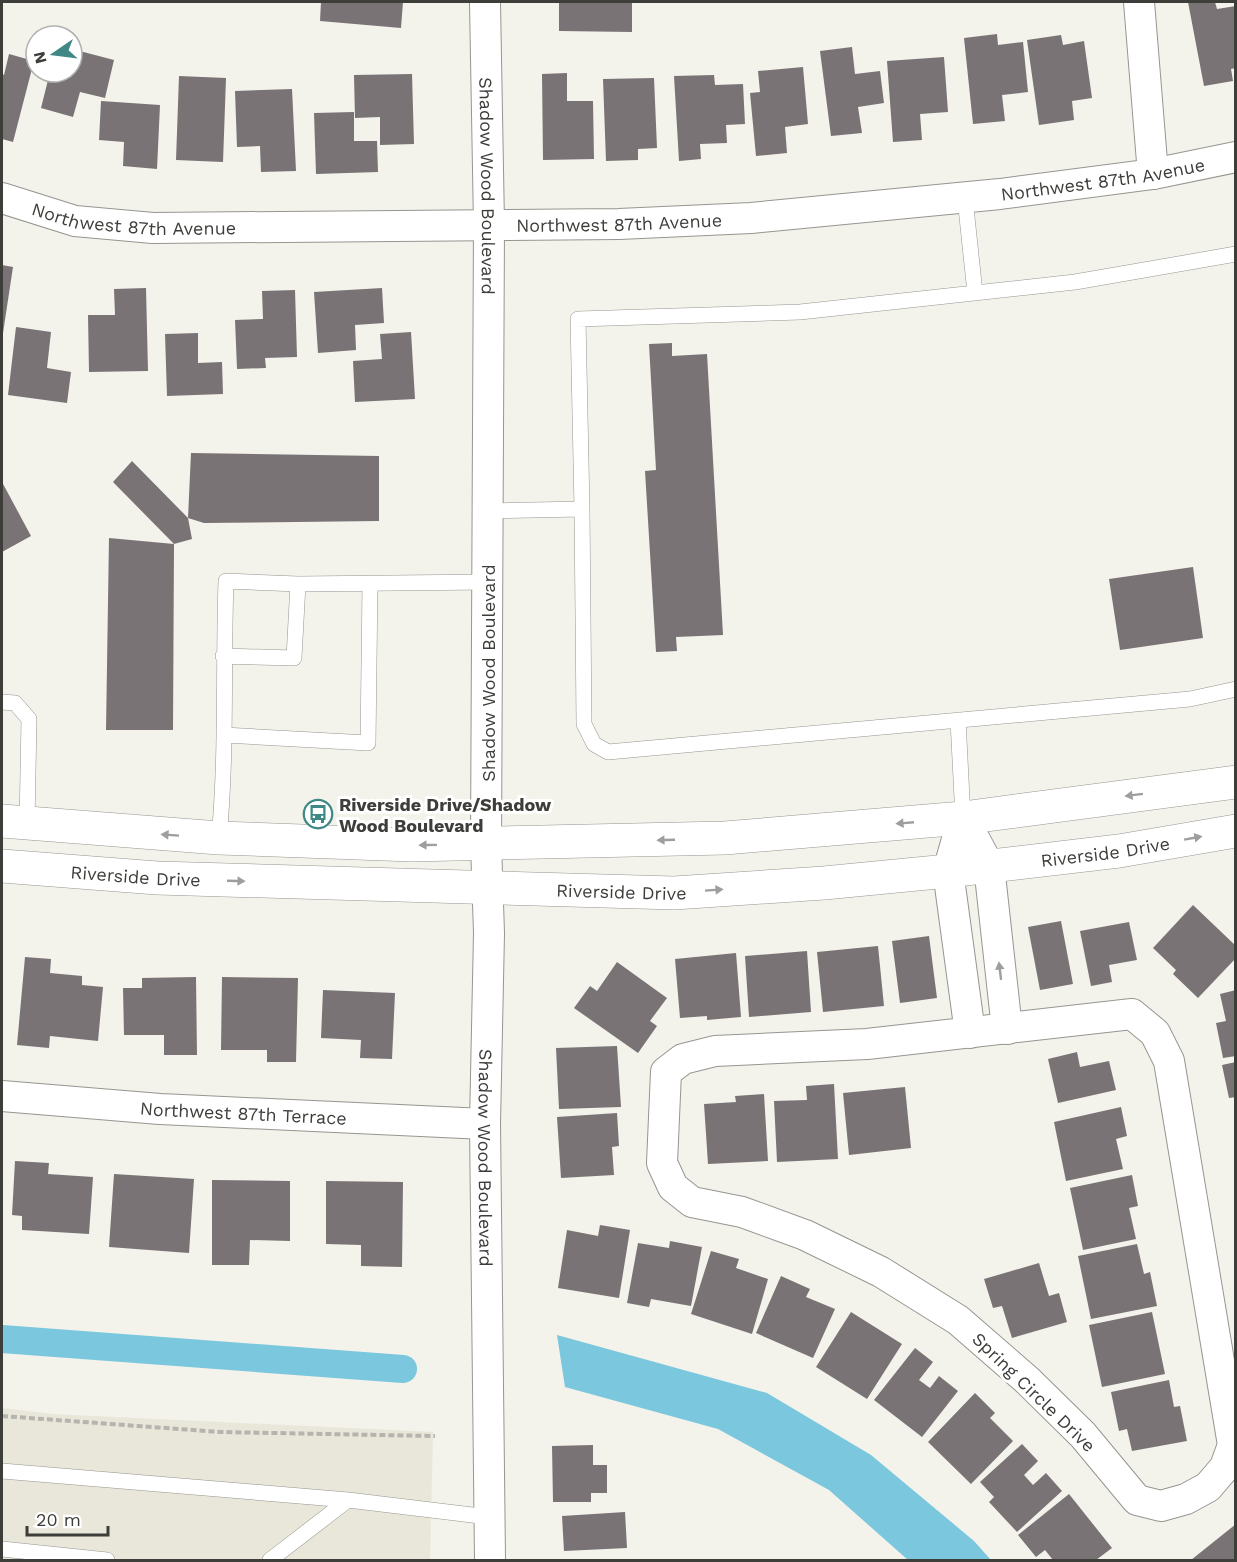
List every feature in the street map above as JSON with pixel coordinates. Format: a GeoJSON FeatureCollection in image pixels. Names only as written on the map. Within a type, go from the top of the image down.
{"type":"FeatureCollection","features":[{"type":"Feature","properties":{"kind":"street","name":"Shadow Wood Boulevard"},"geometry":{"type":"LineString","coordinates":[[485,2],[489,225],[486,844],[488,889],[485,1124],[490,1560]]}},
{"type":"Feature","properties":{"kind":"street"},"geometry":{"type":"LineString","coordinates":[[1139,2],[1153,174]]}},
{"type":"Feature","properties":{"kind":"street","name":"Northwest 87th Avenue"},"geometry":{"type":"LineString","coordinates":[[2,198],[75,221],[153,228],[619,224],[751,218],[965,198],[1153,174],[1236,157]]}},
{"type":"Feature","properties":{"kind":"street"},"geometry":{"type":"LineString","coordinates":[[14,823],[219,838],[412,845],[725,838],[963,818],[1236,782]]}},
{"type":"Feature","properties":{"kind":"street"},"geometry":{"type":"LineString","coordinates":[[963,818],[989,866],[1007,1029]]}},
{"type":"Feature","properties":{"kind":"street"},"geometry":{"type":"LineString","coordinates":[[963,818],[948,871],[970,1033]]}},
{"type":"Feature","properties":{"kind":"street","name":"Riverside Drive"},"geometry":{"type":"LineString","coordinates":[[2,866],[157,878],[674,893],[824,883],[948,871],[1119,851],[1236,831]]}},
{"type":"Feature","properties":{"kind":"street","name":"Spring Circle Drive"},"geometry":{"type":"LineString","coordinates":[[1132,1014],[1155,1033],[1169,1061],[1233,1445],[1225,1467],[1208,1487],[1186,1499],[1161,1506],[1137,1500],[1083,1435],[1027,1380],[958,1320],[881,1272],[805,1235],[742,1212],[692,1202],[673,1187],[662,1163],[666,1072],[683,1059],[715,1051],[867,1044],[1007,1029],[1132,1014]]}},
{"type":"Feature","properties":{"kind":"street","name":"Northwest 87th Terrace"},"geometry":{"type":"LineString","coordinates":[[2,1096],[160,1108],[485,1124]]}},
{"type":"Feature","properties":{"kind":"lane"},"geometry":{"type":"LineString","coordinates":[[965,198],[975,293]]}},
{"type":"Feature","properties":{"kind":"lane"},"geometry":{"type":"LineString","coordinates":[[1236,254],[1075,282],[800,312],[578,319],[584,724],[594,744],[608,752],[1190,699],[1236,689]]}},
{"type":"Feature","properties":{"kind":"lane"},"geometry":{"type":"LineString","coordinates":[[488,511],[582,509]]}},
{"type":"Feature","properties":{"kind":"lane"},"geometry":{"type":"LineString","coordinates":[[219,838],[224,735],[223,656],[226,581],[298,584],[488,582]]}},
{"type":"Feature","properties":{"kind":"lane"},"geometry":{"type":"LineString","coordinates":[[223,656],[294,658],[298,584]]}},
{"type":"Feature","properties":{"kind":"lane"},"geometry":{"type":"LineString","coordinates":[[224,735],[368,743],[370,584]]}},
{"type":"Feature","properties":{"kind":"lane"},"geometry":{"type":"LineString","coordinates":[[2,702],[15,703],[29,719],[14,823]]}},
{"type":"Feature","properties":{"kind":"lane"},"geometry":{"type":"LineString","coordinates":[[958,720],[963,818]]}},
{"type":"Feature","properties":{"kind":"lane"},"geometry":{"type":"LineString","coordinates":[[2,1471],[348,1500],[489,1517]]}},
{"type":"Feature","properties":{"kind":"lane"},"geometry":{"type":"LineString","coordinates":[[270,1560],[348,1500]]}},
{"type":"Feature","properties":{"kind":"lane"},"geometry":{"type":"LineString","coordinates":[[2,1549],[107,1560]]}},
{"type":"Feature","properties":{"kind":"path"},"geometry":{"type":"LineString","coordinates":[[2,1416],[220,1432],[435,1436]]}},
{"type":"Feature","properties":{"kind":"shaded area"},"geometry":{"type":"Polygon","coordinates":[[[2,1408],[52,1414],[433,1432],[430,1560],[2,1560],[2,1408]]]}},
{"type":"Feature","properties":{"kind":"water"},"geometry":{"type":"Polygon","coordinates":[[[557,1335],[767,1393],[871,1455],[974,1541],[991,1560],[908,1560],[829,1490],[718,1429],[565,1387],[557,1335]]]}},
{"type":"Feature","properties":{"kind":"building"},"geometry":{"type":"Polygon","coordinates":[[[321,2],[403,2],[401,28],[320,21],[321,2]]]}},
{"type":"Feature","properties":{"kind":"building"},"geometry":{"type":"Polygon","coordinates":[[[559,2],[632,2],[632,32],[559,31],[559,2]]]}},
{"type":"Feature","properties":{"kind":"building"},"geometry":{"type":"Polygon","coordinates":[[[1188,2],[1215,2],[1217,9],[1236,6],[1236,68],[1231,69],[1233,81],[1204,86],[1188,2]]]}},
{"type":"Feature","properties":{"kind":"building"},"geometry":{"type":"Polygon","coordinates":[[[997,34],[998,45],[1023,42],[1028,92],[1002,95],[1005,121],[973,124],[964,38],[997,34]]]}},
{"type":"Feature","properties":{"kind":"building"},"geometry":{"type":"Polygon","coordinates":[[[1061,35],[1063,45],[1084,41],[1092,98],[1072,101],[1074,120],[1039,125],[1027,40],[1061,35]]]}},
{"type":"Feature","properties":{"kind":"building"},"geometry":{"type":"Polygon","coordinates":[[[852,47],[855,74],[880,71],[884,103],[858,107],[862,133],[831,136],[820,51],[852,47]]]}},
{"type":"Feature","properties":{"kind":"building"},"geometry":{"type":"Polygon","coordinates":[[[84,52],[114,60],[105,98],[80,92],[73,117],[41,108],[47,84],[84,84],[84,52]]]}},
{"type":"Feature","properties":{"kind":"building"},"geometry":{"type":"Polygon","coordinates":[[[9,54],[24,58],[24,84],[28,84],[13,142],[2,139],[2,74],[4,75],[9,54]]]}},
{"type":"Feature","properties":{"kind":"building"},"geometry":{"type":"Polygon","coordinates":[[[944,57],[948,112],[920,114],[922,140],[893,142],[887,61],[944,57]]]}},
{"type":"Feature","properties":{"kind":"building"},"geometry":{"type":"Polygon","coordinates":[[[803,67],[808,124],[785,127],[787,153],[756,156],[750,93],[760,92],[758,71],[803,67]]]}},
{"type":"Feature","properties":{"kind":"building"},"geometry":{"type":"Polygon","coordinates":[[[567,73],[567,101],[593,101],[594,159],[543,160],[542,74],[567,73]]]}},
{"type":"Feature","properties":{"kind":"building"},"geometry":{"type":"Polygon","coordinates":[[[412,74],[414,144],[380,145],[380,117],[355,118],[354,75],[412,74]]]}},
{"type":"Feature","properties":{"kind":"building"},"geometry":{"type":"Polygon","coordinates":[[[714,75],[715,85],[743,84],[745,124],[726,125],[727,143],[700,144],[701,159],[679,161],[674,76],[714,75]]]}},
{"type":"Feature","properties":{"kind":"building"},"geometry":{"type":"Polygon","coordinates":[[[179,76],[226,78],[223,162],[176,160],[179,76]]]}},
{"type":"Feature","properties":{"kind":"building"},"geometry":{"type":"Polygon","coordinates":[[[654,78],[657,148],[638,149],[638,160],[606,161],[603,79],[654,78]]]}},
{"type":"Feature","properties":{"kind":"building"},"geometry":{"type":"Polygon","coordinates":[[[292,89],[296,171],[261,172],[260,146],[237,147],[235,91],[292,89]]]}},
{"type":"Feature","properties":{"kind":"building"},"geometry":{"type":"Polygon","coordinates":[[[101,101],[160,105],[157,169],[123,166],[124,142],[99,140],[101,101]]]}},
{"type":"Feature","properties":{"kind":"building"},"geometry":{"type":"Polygon","coordinates":[[[354,112],[354,141],[377,141],[378,172],[316,174],[314,113],[354,112]]]}},
{"type":"Feature","properties":{"kind":"building"},"geometry":{"type":"Polygon","coordinates":[[[2,265],[13,267],[3,333],[2,332],[2,265]]]}},
{"type":"Feature","properties":{"kind":"building"},"geometry":{"type":"Polygon","coordinates":[[[146,288],[148,371],[89,372],[88,315],[115,315],[114,289],[146,288]]]}},
{"type":"Feature","properties":{"kind":"building"},"geometry":{"type":"Polygon","coordinates":[[[382,288],[384,323],[355,325],[356,350],[318,353],[314,292],[382,288]]]}},
{"type":"Feature","properties":{"kind":"building"},"geometry":{"type":"Polygon","coordinates":[[[295,290],[297,357],[265,358],[266,368],[237,369],[235,320],[263,319],[262,291],[295,290]]]}},
{"type":"Feature","properties":{"kind":"building"},"geometry":{"type":"Polygon","coordinates":[[[16,327],[51,332],[47,368],[71,372],[67,403],[8,395],[16,327]]]}},
{"type":"Feature","properties":{"kind":"building"},"geometry":{"type":"Polygon","coordinates":[[[411,332],[415,399],[355,402],[353,361],[382,359],[380,334],[411,332]]]}},
{"type":"Feature","properties":{"kind":"building"},"geometry":{"type":"Polygon","coordinates":[[[198,333],[198,363],[222,362],[223,394],[167,396],[165,334],[198,333]]]}},
{"type":"Feature","properties":{"kind":"building"},"geometry":{"type":"Polygon","coordinates":[[[672,343],[672,356],[707,354],[723,635],[676,637],[677,651],[656,652],[645,471],[656,470],[649,344],[672,343]]]}},
{"type":"Feature","properties":{"kind":"building"},"geometry":{"type":"Polygon","coordinates":[[[191,453],[379,456],[379,521],[204,523],[188,518],[191,453]]]}},
{"type":"Feature","properties":{"kind":"building"},"geometry":{"type":"Polygon","coordinates":[[[132,461],[188,518],[192,539],[174,544],[113,482],[132,461]]]}},
{"type":"Feature","properties":{"kind":"building"},"geometry":{"type":"Polygon","coordinates":[[[2,482],[31,536],[2,552],[2,482]]]}},
{"type":"Feature","properties":{"kind":"building"},"geometry":{"type":"Polygon","coordinates":[[[109,538],[174,544],[173,730],[106,730],[109,538]]]}},
{"type":"Feature","properties":{"kind":"building"},"geometry":{"type":"Polygon","coordinates":[[[1193,567],[1203,638],[1120,650],[1109,579],[1193,567]]]}},
{"type":"Feature","properties":{"kind":"building"},"geometry":{"type":"Polygon","coordinates":[[[1193,905],[1236,946],[1236,958],[1198,998],[1173,974],[1176,970],[1153,948],[1193,905]]]}},
{"type":"Feature","properties":{"kind":"building"},"geometry":{"type":"Polygon","coordinates":[[[1061,921],[1073,984],[1040,990],[1028,927],[1061,921]]]}},
{"type":"Feature","properties":{"kind":"building"},"geometry":{"type":"Polygon","coordinates":[[[1129,922],[1137,960],[1109,965],[1112,982],[1091,986],[1080,931],[1129,922]]]}},
{"type":"Feature","properties":{"kind":"building"},"geometry":{"type":"Polygon","coordinates":[[[929,936],[937,998],[900,1003],[892,941],[929,936]]]}},
{"type":"Feature","properties":{"kind":"building"},"geometry":{"type":"Polygon","coordinates":[[[878,946],[884,1006],[823,1012],[817,952],[878,946]]]}},
{"type":"Feature","properties":{"kind":"building"},"geometry":{"type":"Polygon","coordinates":[[[807,951],[811,1012],[749,1017],[745,956],[807,951]]]}},
{"type":"Feature","properties":{"kind":"building"},"geometry":{"type":"Polygon","coordinates":[[[736,953],[741,1017],[707,1020],[707,1016],[680,1018],[675,959],[736,953]]]}},
{"type":"Feature","properties":{"kind":"building"},"geometry":{"type":"Polygon","coordinates":[[[25,957],[51,959],[50,973],[82,976],[82,985],[103,987],[98,1041],[50,1036],[49,1048],[17,1045],[25,957]]]}},
{"type":"Feature","properties":{"kind":"building"},"geometry":{"type":"Polygon","coordinates":[[[617,962],[667,998],[650,1021],[657,1026],[638,1053],[574,1008],[590,986],[597,991],[617,962]]]}},
{"type":"Feature","properties":{"kind":"building"},"geometry":{"type":"Polygon","coordinates":[[[196,977],[197,1055],[164,1055],[164,1035],[124,1035],[123,988],[142,988],[142,978],[196,977]]]}},
{"type":"Feature","properties":{"kind":"building"},"geometry":{"type":"Polygon","coordinates":[[[222,977],[298,978],[296,1062],[267,1062],[267,1050],[221,1050],[222,977]]]}},
{"type":"Feature","properties":{"kind":"building"},"geometry":{"type":"Polygon","coordinates":[[[323,990],[395,993],[392,1059],[360,1058],[361,1040],[321,1038],[323,990]]]}},
{"type":"Feature","properties":{"kind":"building"},"geometry":{"type":"Polygon","coordinates":[[[1236,990],[1236,1056],[1223,1058],[1216,1023],[1226,1021],[1220,994],[1236,990]]]}},
{"type":"Feature","properties":{"kind":"building"},"geometry":{"type":"Polygon","coordinates":[[[617,1046],[621,1107],[559,1109],[556,1048],[617,1046]]]}},
{"type":"Feature","properties":{"kind":"building"},"geometry":{"type":"Polygon","coordinates":[[[1077,1052],[1080,1067],[1109,1061],[1116,1090],[1058,1103],[1048,1059],[1077,1052]]]}},
{"type":"Feature","properties":{"kind":"building"},"geometry":{"type":"Polygon","coordinates":[[[1236,1062],[1236,1097],[1229,1098],[1222,1065],[1236,1062]]]}},
{"type":"Feature","properties":{"kind":"building"},"geometry":{"type":"Polygon","coordinates":[[[834,1084],[838,1159],[777,1162],[774,1101],[807,1100],[806,1086],[834,1084]]]}},
{"type":"Feature","properties":{"kind":"building"},"geometry":{"type":"Polygon","coordinates":[[[905,1087],[911,1148],[849,1155],[843,1093],[905,1087]]]}},
{"type":"Feature","properties":{"kind":"building"},"geometry":{"type":"Polygon","coordinates":[[[764,1094],[768,1161],[708,1164],[704,1104],[736,1102],[735,1096],[764,1094]]]}},
{"type":"Feature","properties":{"kind":"building"},"geometry":{"type":"Polygon","coordinates":[[[1121,1107],[1127,1136],[1116,1139],[1123,1169],[1066,1181],[1054,1122],[1121,1107]]]}},
{"type":"Feature","properties":{"kind":"building"},"geometry":{"type":"Polygon","coordinates":[[[617,1113],[619,1146],[612,1147],[614,1175],[561,1178],[557,1117],[617,1113]]]}},
{"type":"Feature","properties":{"kind":"building"},"geometry":{"type":"Polygon","coordinates":[[[15,1161],[49,1163],[48,1174],[93,1177],[89,1234],[22,1230],[22,1216],[12,1215],[15,1161]]]}},
{"type":"Feature","properties":{"kind":"building"},"geometry":{"type":"Polygon","coordinates":[[[114,1174],[194,1179],[189,1253],[109,1247],[114,1174]]]}},
{"type":"Feature","properties":{"kind":"building"},"geometry":{"type":"Polygon","coordinates":[[[1132,1175],[1138,1206],[1129,1208],[1136,1239],[1083,1250],[1070,1188],[1132,1175]]]}},
{"type":"Feature","properties":{"kind":"building"},"geometry":{"type":"Polygon","coordinates":[[[212,1180],[290,1181],[290,1241],[250,1240],[249,1265],[212,1265],[212,1180]]]}},
{"type":"Feature","properties":{"kind":"building"},"geometry":{"type":"Polygon","coordinates":[[[326,1181],[403,1182],[402,1267],[361,1266],[361,1245],[326,1244],[326,1181]]]}},
{"type":"Feature","properties":{"kind":"building"},"geometry":{"type":"Polygon","coordinates":[[[600,1225],[630,1230],[619,1298],[558,1288],[567,1230],[598,1236],[600,1225]]]}},
{"type":"Feature","properties":{"kind":"building"},"geometry":{"type":"Polygon","coordinates":[[[670,1241],[702,1247],[691,1306],[651,1299],[649,1307],[627,1303],[638,1243],[669,1248],[670,1241]]]}},
{"type":"Feature","properties":{"kind":"building"},"geometry":{"type":"Polygon","coordinates":[[[1137,1244],[1144,1274],[1150,1272],[1157,1306],[1091,1319],[1078,1256],[1137,1244]]]}},
{"type":"Feature","properties":{"kind":"building"},"geometry":{"type":"Polygon","coordinates":[[[711,1251],[739,1259],[736,1268],[768,1279],[752,1334],[691,1314],[711,1251]]]}},
{"type":"Feature","properties":{"kind":"building"},"geometry":{"type":"Polygon","coordinates":[[[1039,1263],[1049,1296],[1059,1293],[1067,1322],[1012,1338],[1002,1306],[993,1308],[984,1279],[1039,1263]]]}},
{"type":"Feature","properties":{"kind":"building"},"geometry":{"type":"Polygon","coordinates":[[[781,1276],[810,1289],[806,1297],[835,1309],[813,1358],[756,1333],[781,1276]]]}},
{"type":"Feature","properties":{"kind":"building"},"geometry":{"type":"Polygon","coordinates":[[[851,1312],[902,1344],[867,1399],[816,1367],[851,1312]]]}},
{"type":"Feature","properties":{"kind":"building"},"geometry":{"type":"Polygon","coordinates":[[[1152,1312],[1165,1374],[1102,1387],[1089,1325],[1152,1312]]]}},
{"type":"Feature","properties":{"kind":"building"},"geometry":{"type":"Polygon","coordinates":[[[915,1348],[933,1362],[919,1380],[930,1388],[939,1376],[958,1391],[922,1437],[874,1400],[915,1348]]]}},
{"type":"Feature","properties":{"kind":"building"},"geometry":{"type":"Polygon","coordinates":[[[1169,1380],[1174,1407],[1180,1406],[1187,1441],[1132,1451],[1127,1429],[1119,1431],[1111,1392],[1169,1380]]]}},
{"type":"Feature","properties":{"kind":"building"},"geometry":{"type":"Polygon","coordinates":[[[975,1393],[995,1413],[990,1418],[1013,1441],[971,1484],[928,1442],[975,1393]]]}},
{"type":"Feature","properties":{"kind":"building"},"geometry":{"type":"Polygon","coordinates":[[[1022,1444],[1038,1461],[1024,1475],[1033,1485],[1046,1473],[1062,1491],[1017,1532],[989,1502],[994,1497],[980,1482],[1022,1444]]]}},
{"type":"Feature","properties":{"kind":"building"},"geometry":{"type":"Polygon","coordinates":[[[593,1445],[593,1465],[607,1465],[607,1493],[591,1493],[591,1502],[553,1502],[552,1446],[593,1445]]]}},
{"type":"Feature","properties":{"kind":"building"},"geometry":{"type":"Polygon","coordinates":[[[1069,1494],[1112,1548],[1096,1560],[1053,1560],[1045,1550],[1036,1557],[1018,1535],[1069,1494]]]}},
{"type":"Feature","properties":{"kind":"building"},"geometry":{"type":"Polygon","coordinates":[[[625,1512],[627,1548],[564,1551],[562,1516],[625,1512]]]}},
{"type":"Feature","properties":{"kind":"building"},"geometry":{"type":"Polygon","coordinates":[[[1236,1524],[1236,1560],[1191,1560],[1236,1524]]]}},
{"type":"Feature","properties":{"kind":"waterway"},"geometry":{"type":"LineString","coordinates":[[2,1339],[403,1369]]}},
{"type":"Feature","properties":{"kind":"place","name":"Riverside Drive/Shadow Wood Boulevard"},"geometry":{"type":"Point","coordinates":[318,814]}}]}
